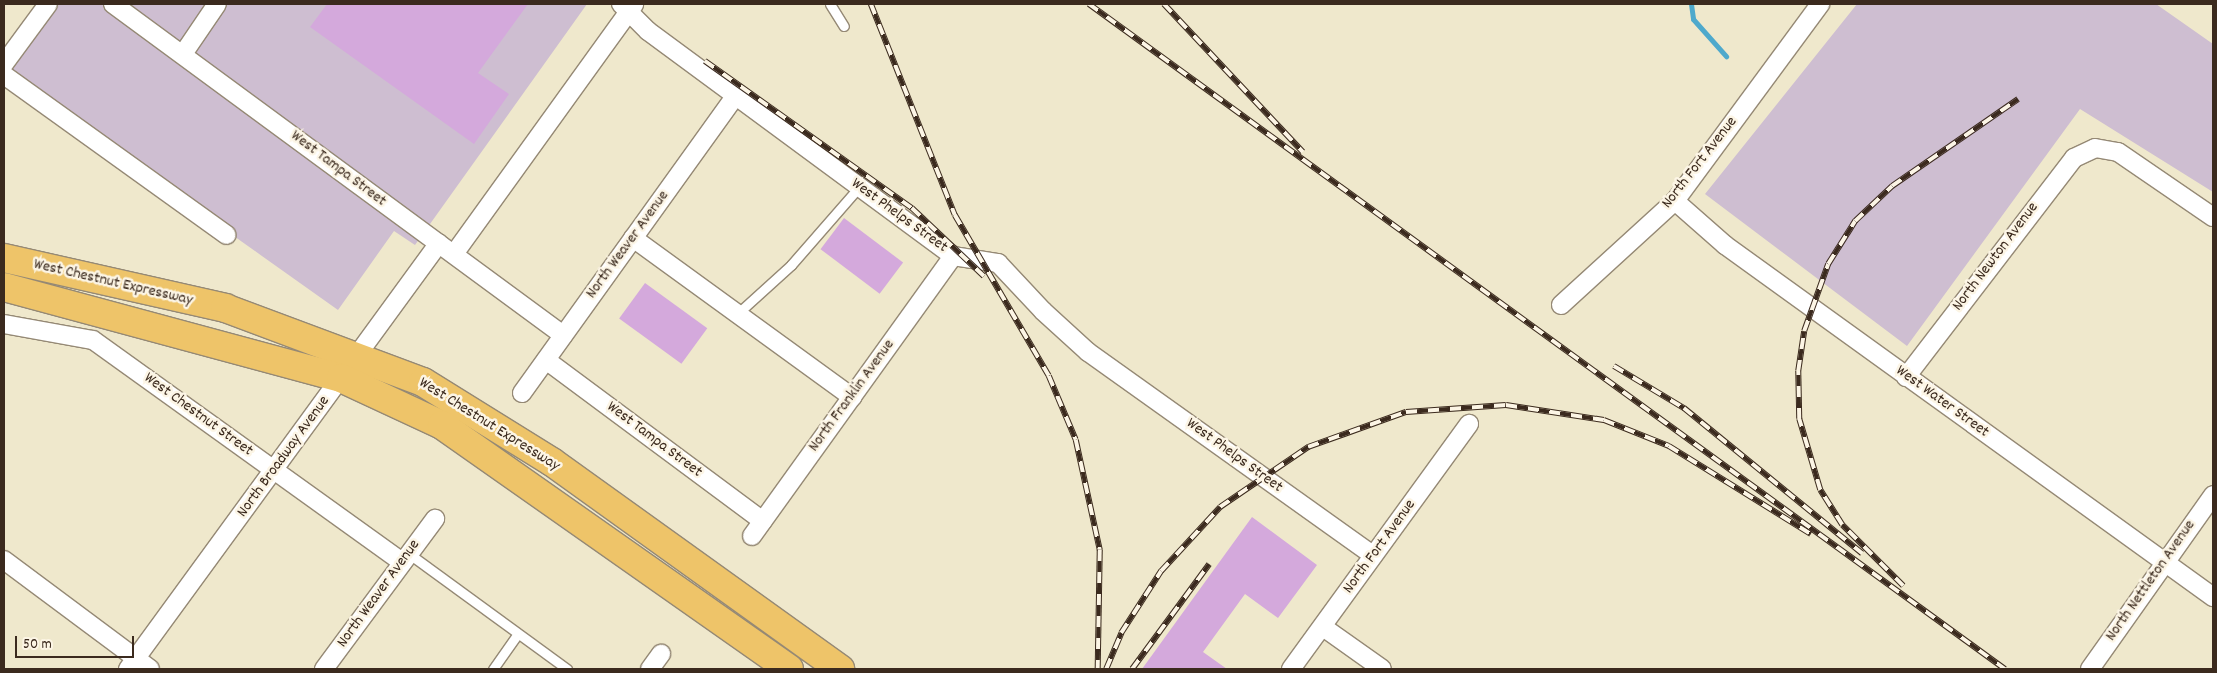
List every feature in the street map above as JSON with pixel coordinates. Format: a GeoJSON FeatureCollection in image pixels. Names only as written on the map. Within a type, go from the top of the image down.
{"type":"FeatureCollection","features":[{"type":"Feature","properties":{"kind":"main road","name":"West Chestnut Expressway"},"geometry":{"type":"LineString","coordinates":[[4,258],[225,308],[358,355],[424,382],[552,462],[840,669]]}},
{"type":"Feature","properties":{"kind":"main road","name":"West Chestnut Expressway"},"geometry":{"type":"LineString","coordinates":[[4,287],[341,378],[442,425],[789,669]]}},
{"type":"Feature","properties":{"kind":"street"},"geometry":{"type":"LineString","coordinates":[[4,64],[48,4]]}},
{"type":"Feature","properties":{"kind":"street","name":"West Tampa Street"},"geometry":{"type":"LineString","coordinates":[[112,4],[183,54],[564,335]]}},
{"type":"Feature","properties":{"kind":"street"},"geometry":{"type":"LineString","coordinates":[[183,54],[217,4]]}},
{"type":"Feature","properties":{"kind":"street","name":"North Fort Avenue"},"geometry":{"type":"LineString","coordinates":[[1561,305],[1675,201],[1820,4]]}},
{"type":"Feature","properties":{"kind":"street"},"geometry":{"type":"LineString","coordinates":[[454,254],[628,6]]}},
{"type":"Feature","properties":{"kind":"street","name":"West Phelps Street"},"geometry":{"type":"LineString","coordinates":[[628,6],[648,31],[953,256],[998,262],[1043,311],[1088,352],[1373,555]]}},
{"type":"Feature","properties":{"kind":"street"},"geometry":{"type":"LineString","coordinates":[[4,75],[227,235]]}},
{"type":"Feature","properties":{"kind":"street","name":"North Weaver Avenue"},"geometry":{"type":"LineString","coordinates":[[522,393],[735,97]]}},
{"type":"Feature","properties":{"kind":"street","name":"North Newton Avenue"},"geometry":{"type":"LineString","coordinates":[[1906,377],[2057,176],[2074,158],[2095,148],[2118,152],[2143,166],[2213,217]]}},
{"type":"Feature","properties":{"kind":"street","name":"West Water Street"},"geometry":{"type":"LineString","coordinates":[[1675,201],[1725,245],[2213,597]]}},
{"type":"Feature","properties":{"kind":"street"},"geometry":{"type":"LineString","coordinates":[[633,238],[852,397]]}},
{"type":"Feature","properties":{"kind":"street","name":"North Broadway Avenue"},"geometry":{"type":"LineString","coordinates":[[133,663],[439,243]]}},
{"type":"Feature","properties":{"kind":"street","name":"North Franklin Avenue"},"geometry":{"type":"LineString","coordinates":[[752,536],[953,256]]}},
{"type":"Feature","properties":{"kind":"street","name":"West Chestnut Street"},"geometry":{"type":"LineString","coordinates":[[4,324],[93,340],[274,470],[404,557]]}},
{"type":"Feature","properties":{"kind":"street","name":"West Tampa Street"},"geometry":{"type":"LineString","coordinates":[[546,360],[763,521]]}},
{"type":"Feature","properties":{"kind":"street","name":"North Fort Avenue"},"geometry":{"type":"LineString","coordinates":[[1291,669],[1469,424]]}},
{"type":"Feature","properties":{"kind":"street","name":"North Nettleton Avenue"},"geometry":{"type":"LineString","coordinates":[[2090,669],[2163,560],[2213,495]]}},
{"type":"Feature","properties":{"kind":"street","name":"North Weaver Avenue"},"geometry":{"type":"LineString","coordinates":[[324,669],[404,557],[435,519]]}},
{"type":"Feature","properties":{"kind":"street"},"geometry":{"type":"LineString","coordinates":[[4,560],[133,663],[150,669]]}},
{"type":"Feature","properties":{"kind":"street"},"geometry":{"type":"LineString","coordinates":[[1323,627],[1382,669]]}},
{"type":"Feature","properties":{"kind":"street"},"geometry":{"type":"LineString","coordinates":[[650,669],[661,654]]}},
{"type":"Feature","properties":{"kind":"lane"},"geometry":{"type":"LineString","coordinates":[[830,4],[844,26]]}},
{"type":"Feature","properties":{"kind":"lane"},"geometry":{"type":"LineString","coordinates":[[737,314],[790,265],[859,187]]}},
{"type":"Feature","properties":{"kind":"lane"},"geometry":{"type":"LineString","coordinates":[[404,557],[567,669]]}},
{"type":"Feature","properties":{"kind":"lane"},"geometry":{"type":"LineString","coordinates":[[493,669],[517,635]]}},
{"type":"Feature","properties":{"kind":"shaded area"},"geometry":{"type":"Polygon","coordinates":[[[57,4],[587,4],[415,245],[394,231],[338,310],[7,75],[57,4]]]}},
{"type":"Feature","properties":{"kind":"shaded area"},"geometry":{"type":"Polygon","coordinates":[[[1857,4],[2156,4],[2213,44],[2213,192],[2080,109],[1907,346],[1705,194],[1857,4]]]}},
{"type":"Feature","properties":{"kind":"building"},"geometry":{"type":"Polygon","coordinates":[[[327,4],[528,4],[478,73],[509,94],[474,144],[310,27],[327,4]]]}},
{"type":"Feature","properties":{"kind":"building"},"geometry":{"type":"Polygon","coordinates":[[[844,218],[903,263],[880,294],[821,249],[844,218]]]}},
{"type":"Feature","properties":{"kind":"building"},"geometry":{"type":"Polygon","coordinates":[[[645,283],[707,328],[681,364],[619,319],[645,283]]]}},
{"type":"Feature","properties":{"kind":"building"},"geometry":{"type":"Polygon","coordinates":[[[1252,517],[1317,565],[1278,618],[1245,594],[1203,652],[1227,669],[1142,669],[1252,517]]]}},
{"type":"Feature","properties":{"kind":"waterway"},"geometry":{"type":"LineString","coordinates":[[1691,4],[1693,19],[1726,56]]}},
{"type":"Feature","properties":{"kind":"railway"},"geometry":{"type":"LineString","coordinates":[[871,4],[955,215],[1049,376],[1076,440],[1100,550],[1098,669]]}},
{"type":"Feature","properties":{"kind":"railway"},"geometry":{"type":"LineString","coordinates":[[1089,4],[2005,669]]}},
{"type":"Feature","properties":{"kind":"railway"},"geometry":{"type":"LineString","coordinates":[[1164,4],[1303,152]]}},
{"type":"Feature","properties":{"kind":"railway"},"geometry":{"type":"LineString","coordinates":[[705,61],[912,208],[984,276]]}},
{"type":"Feature","properties":{"kind":"railway"},"geometry":{"type":"LineString","coordinates":[[1903,586],[1842,525],[1820,490],[1799,419],[1798,371],[1804,331],[1828,264],[1855,221],[1892,186],[2018,99]]}},
{"type":"Feature","properties":{"kind":"railway"},"geometry":{"type":"LineString","coordinates":[[1614,366],[1684,408],[1862,553]]}},
{"type":"Feature","properties":{"kind":"railway"},"geometry":{"type":"LineString","coordinates":[[1106,669],[1121,633],[1161,571],[1220,507],[1308,447],[1406,412],[1506,405],[1604,420],[1669,446],[1811,534]]}},
{"type":"Feature","properties":{"kind":"railway"},"geometry":{"type":"LineString","coordinates":[[1132,669],[1209,564]]}}]}
